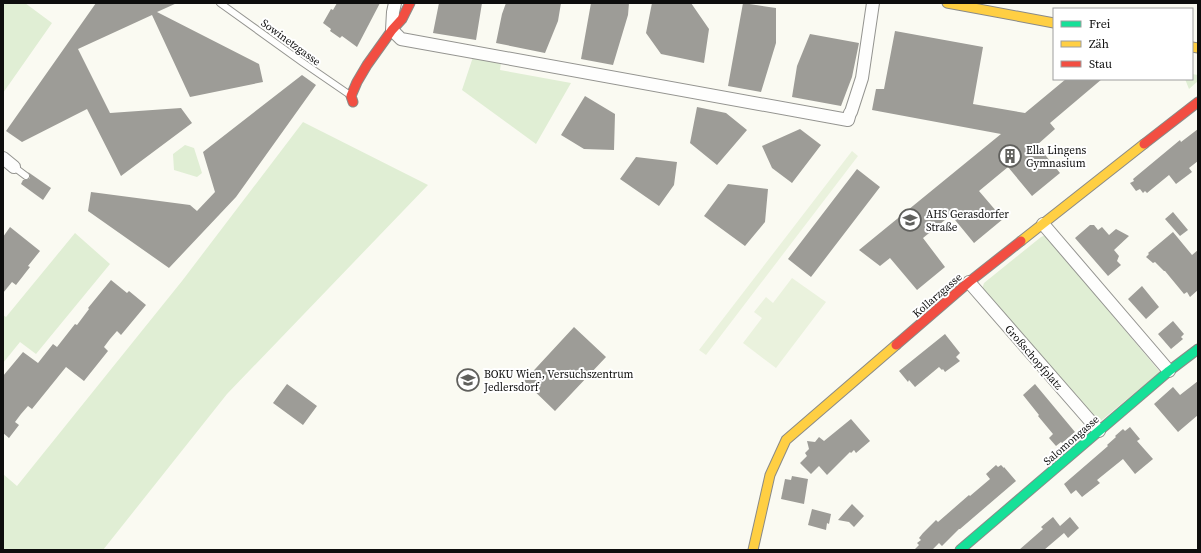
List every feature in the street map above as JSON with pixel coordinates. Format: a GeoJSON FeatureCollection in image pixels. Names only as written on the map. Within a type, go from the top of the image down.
{"type":"FeatureCollection","features":[{"type":"Feature","properties":{"kind":"street"},"geometry":{"type":"LineString","coordinates":[[395,3],[392,30],[401,39],[848,120],[862,78],[873,3]]}},
{"type":"Feature","properties":{"kind":"street"},"geometry":{"type":"LineString","coordinates":[[352,99],[357,82],[367,65],[392,30],[402,20],[410,3]]}},
{"type":"Feature","properties":{"kind":"street"},"geometry":{"type":"LineString","coordinates":[[947,3],[1053,23]]}},
{"type":"Feature","properties":{"kind":"street","name":"Kollarzgasse"},"geometry":{"type":"LineString","coordinates":[[753,550],[770,475],[786,440],[969,282],[1198,102]]}},
{"type":"Feature","properties":{"kind":"street"},"geometry":{"type":"LineString","coordinates":[[3,158],[14,167]]}},
{"type":"Feature","properties":{"kind":"street"},"geometry":{"type":"LineString","coordinates":[[1043,224],[1169,371]]}},
{"type":"Feature","properties":{"kind":"street","name":"Großschopfplatz"},"geometry":{"type":"LineString","coordinates":[[969,282],[1099,431]]}},
{"type":"Feature","properties":{"kind":"street","name":"Salomongasse"},"geometry":{"type":"LineString","coordinates":[[960,550],[1169,371],[1198,349]]}},
{"type":"Feature","properties":{"kind":"lane","name":"Sowinetzgasse"},"geometry":{"type":"LineString","coordinates":[[220,3],[352,99]]}},
{"type":"Feature","properties":{"kind":"lane"},"geometry":{"type":"LineString","coordinates":[[14,167],[26,176]]}},
{"type":"Feature","properties":{"kind":"green space"},"geometry":{"type":"Polygon","coordinates":[[[3,3],[25,3],[52,23],[3,93],[3,3]]]}},
{"type":"Feature","properties":{"kind":"green space"},"geometry":{"type":"Polygon","coordinates":[[[473,57],[501,63],[500,70],[571,83],[536,144],[462,90],[473,57]]]}},
{"type":"Feature","properties":{"kind":"green space"},"geometry":{"type":"Polygon","coordinates":[[[1193,74],[1198,75],[1198,81],[1189,89],[1185,80],[1193,80],[1193,74]]]}},
{"type":"Feature","properties":{"kind":"green space"},"geometry":{"type":"Polygon","coordinates":[[[303,122],[428,185],[227,394],[103,550],[3,550],[3,474],[17,486],[182,281],[303,122]]]}},
{"type":"Feature","properties":{"kind":"green space"},"geometry":{"type":"Polygon","coordinates":[[[185,145],[194,148],[202,173],[197,177],[174,170],[173,154],[185,145]]]}},
{"type":"Feature","properties":{"kind":"green space"},"geometry":{"type":"Polygon","coordinates":[[[852,151],[858,156],[706,355],[699,350],[852,151]]]}},
{"type":"Feature","properties":{"kind":"green space"},"geometry":{"type":"Polygon","coordinates":[[[75,233],[110,264],[36,354],[20,342],[3,363],[3,315],[6,317],[75,233]]]}},
{"type":"Feature","properties":{"kind":"green space"},"geometry":{"type":"Polygon","coordinates":[[[1046,235],[1077,269],[1083,280],[1160,372],[1097,424],[982,289],[984,283],[1041,237],[1046,235]]]}},
{"type":"Feature","properties":{"kind":"green space"},"geometry":{"type":"Polygon","coordinates":[[[792,278],[826,302],[776,368],[743,343],[762,318],[754,312],[766,297],[773,303],[792,278]]]}},
{"type":"Feature","properties":{"kind":"building"},"geometry":{"type":"Polygon","coordinates":[[[96,3],[177,3],[157,12],[259,64],[263,82],[190,97],[152,15],[78,49],[110,113],[181,108],[192,123],[121,176],[87,109],[22,142],[6,131],[96,3]]]}},
{"type":"Feature","properties":{"kind":"building"},"geometry":{"type":"Polygon","coordinates":[[[337,3],[380,3],[357,47],[342,36],[340,38],[330,31],[331,29],[323,23],[331,9],[333,10],[337,3]]]}},
{"type":"Feature","properties":{"kind":"building"},"geometry":{"type":"Polygon","coordinates":[[[439,3],[482,3],[476,40],[433,33],[439,3]]]}},
{"type":"Feature","properties":{"kind":"building"},"geometry":{"type":"Polygon","coordinates":[[[506,3],[561,3],[558,21],[545,53],[496,43],[502,14],[506,3]]]}},
{"type":"Feature","properties":{"kind":"building"},"geometry":{"type":"Polygon","coordinates":[[[591,3],[629,3],[628,15],[613,65],[581,59],[591,3]]]}},
{"type":"Feature","properties":{"kind":"building"},"geometry":{"type":"Polygon","coordinates":[[[652,3],[691,3],[709,29],[704,63],[661,54],[646,33],[652,3]]]}},
{"type":"Feature","properties":{"kind":"building"},"geometry":{"type":"Polygon","coordinates":[[[743,3],[776,8],[776,43],[761,92],[728,86],[743,3]]]}},
{"type":"Feature","properties":{"kind":"building","name":"Ella Lingens Gymnasium"},"geometry":{"type":"Polygon","coordinates":[[[895,31],[983,47],[973,104],[1025,113],[1065,80],[1101,80],[1050,123],[1055,129],[1037,145],[1060,173],[1032,196],[1008,167],[979,191],[1003,219],[974,243],[951,215],[923,238],[945,267],[917,290],[890,258],[880,266],[859,250],[1001,134],[872,110],[876,89],[884,89],[895,31]]]}},
{"type":"Feature","properties":{"kind":"building"},"geometry":{"type":"Polygon","coordinates":[[[810,34],[859,43],[852,77],[841,106],[792,97],[797,66],[810,34]]]}},
{"type":"Feature","properties":{"kind":"building"},"geometry":{"type":"Polygon","coordinates":[[[302,75],[316,85],[236,197],[169,268],[88,211],[91,192],[190,205],[197,211],[215,192],[203,152],[302,75]]]}},
{"type":"Feature","properties":{"kind":"building"},"geometry":{"type":"Polygon","coordinates":[[[585,96],[615,114],[614,150],[584,149],[561,135],[585,96]]]}},
{"type":"Feature","properties":{"kind":"building"},"geometry":{"type":"Polygon","coordinates":[[[697,107],[726,113],[747,130],[717,165],[690,143],[697,107]]]}},
{"type":"Feature","properties":{"kind":"building"},"geometry":{"type":"Polygon","coordinates":[[[800,129],[821,145],[792,183],[772,168],[762,146],[800,129]]]}},
{"type":"Feature","properties":{"kind":"building"},"geometry":{"type":"Polygon","coordinates":[[[1198,129],[1198,161],[1189,168],[1192,172],[1176,184],[1169,175],[1147,193],[1145,191],[1143,193],[1140,189],[1136,191],[1130,183],[1134,181],[1133,179],[1180,140],[1181,142],[1198,129]]]}},
{"type":"Feature","properties":{"kind":"building"},"geometry":{"type":"Polygon","coordinates":[[[636,157],[677,162],[674,185],[659,206],[620,179],[636,157]]]}},
{"type":"Feature","properties":{"kind":"building"},"geometry":{"type":"Polygon","coordinates":[[[857,169],[880,187],[811,277],[788,259],[857,169]]]}},
{"type":"Feature","properties":{"kind":"building"},"geometry":{"type":"Polygon","coordinates":[[[28,172],[51,188],[43,200],[21,184],[23,180],[30,178],[28,172]]]}},
{"type":"Feature","properties":{"kind":"building"},"geometry":{"type":"Polygon","coordinates":[[[728,184],[768,189],[765,222],[745,246],[704,216],[728,184]]]}},
{"type":"Feature","properties":{"kind":"building"},"geometry":{"type":"Polygon","coordinates":[[[1173,212],[1188,230],[1180,236],[1165,219],[1173,212]]]}},
{"type":"Feature","properties":{"kind":"building"},"geometry":{"type":"Polygon","coordinates":[[[1090,225],[1094,225],[1098,230],[1102,227],[1109,235],[1116,229],[1129,236],[1114,250],[1119,256],[1117,261],[1121,265],[1108,276],[1075,238],[1090,225]]]}},
{"type":"Feature","properties":{"kind":"building"},"geometry":{"type":"Polygon","coordinates":[[[10,227],[40,251],[16,285],[12,282],[3,293],[3,237],[10,227]]]}},
{"type":"Feature","properties":{"kind":"building"},"geometry":{"type":"Polygon","coordinates":[[[1173,232],[1192,255],[1198,250],[1198,290],[1190,297],[1187,292],[1184,294],[1165,271],[1155,262],[1153,263],[1146,257],[1149,254],[1148,253],[1173,232]]]}},
{"type":"Feature","properties":{"kind":"building"},"geometry":{"type":"Polygon","coordinates":[[[111,280],[127,293],[129,291],[146,305],[121,335],[117,331],[110,339],[104,347],[108,351],[84,381],[66,367],[32,409],[28,406],[21,414],[15,422],[19,425],[9,438],[3,433],[3,376],[23,352],[38,363],[53,344],[57,347],[75,324],[77,325],[89,309],[88,308],[111,280]]]}},
{"type":"Feature","properties":{"kind":"building"},"geometry":{"type":"Polygon","coordinates":[[[1142,286],[1159,307],[1146,319],[1128,299],[1142,286]]]}},
{"type":"Feature","properties":{"kind":"building"},"geometry":{"type":"Polygon","coordinates":[[[1173,321],[1184,334],[1181,337],[1183,339],[1171,349],[1158,334],[1173,321]]]}},
{"type":"Feature","properties":{"kind":"building"},"geometry":{"type":"Polygon","coordinates":[[[574,327],[606,357],[555,411],[524,381],[574,327]]]}},
{"type":"Feature","properties":{"kind":"building"},"geometry":{"type":"Polygon","coordinates":[[[945,334],[960,353],[956,357],[960,361],[945,372],[939,367],[915,387],[909,380],[908,382],[899,371],[945,334]]]}},
{"type":"Feature","properties":{"kind":"building"},"geometry":{"type":"Polygon","coordinates":[[[1198,381],[1198,415],[1178,432],[1154,404],[1173,387],[1180,395],[1198,381]]]}},
{"type":"Feature","properties":{"kind":"building"},"geometry":{"type":"Polygon","coordinates":[[[287,384],[317,406],[303,425],[273,403],[287,384]]]}},
{"type":"Feature","properties":{"kind":"building"},"geometry":{"type":"Polygon","coordinates":[[[1035,384],[1075,432],[1056,446],[1049,438],[1053,434],[1023,395],[1035,384]]]}},
{"type":"Feature","properties":{"kind":"building"},"geometry":{"type":"Polygon","coordinates":[[[851,419],[870,441],[856,453],[854,450],[851,453],[850,452],[827,475],[819,466],[811,474],[800,463],[807,456],[805,453],[809,449],[807,441],[815,442],[819,437],[824,441],[851,419]]]}},
{"type":"Feature","properties":{"kind":"building"},"geometry":{"type":"Polygon","coordinates":[[[1130,427],[1140,439],[1137,441],[1153,459],[1135,474],[1123,459],[1097,480],[1100,483],[1082,497],[1076,490],[1071,494],[1064,484],[1108,446],[1107,445],[1123,429],[1125,431],[1130,427]]]}},
{"type":"Feature","properties":{"kind":"building"},"geometry":{"type":"Polygon","coordinates":[[[996,465],[998,467],[1001,465],[1004,467],[1016,481],[959,529],[942,546],[939,543],[932,550],[914,550],[919,545],[917,543],[921,540],[919,538],[936,520],[938,522],[990,479],[986,474],[996,465]]]}},
{"type":"Feature","properties":{"kind":"building"},"geometry":{"type":"Polygon","coordinates":[[[792,476],[808,479],[804,504],[781,499],[785,479],[791,480],[792,476]]]}},
{"type":"Feature","properties":{"kind":"building"},"geometry":{"type":"Polygon","coordinates":[[[852,504],[864,516],[854,527],[849,522],[838,520],[852,504]]]}},
{"type":"Feature","properties":{"kind":"building"},"geometry":{"type":"Polygon","coordinates":[[[812,509],[831,514],[826,530],[808,525],[812,509]]]}},
{"type":"Feature","properties":{"kind":"building"},"geometry":{"type":"Polygon","coordinates":[[[1053,517],[1060,526],[1070,517],[1079,528],[1068,538],[1064,533],[1044,550],[1019,550],[1043,529],[1041,527],[1053,517]]]}},
{"type":"Feature","properties":{"kind":"traffic: fast"},"geometry":{"type":"LineString","coordinates":[[960,550],[1169,371],[1198,349]]}},
{"type":"Feature","properties":{"kind":"traffic: slow"},"geometry":{"type":"LineString","coordinates":[[947,3],[1053,23]]}},
{"type":"Feature","properties":{"kind":"traffic: slow"},"geometry":{"type":"LineString","coordinates":[[1193,47],[1198,48]]}},
{"type":"Feature","properties":{"kind":"traffic: slow"},"geometry":{"type":"LineString","coordinates":[[1021,241],[1144,144]]}},
{"type":"Feature","properties":{"kind":"traffic: slow"},"geometry":{"type":"LineString","coordinates":[[753,550],[770,475],[786,440],[896,345]]}},
{"type":"Feature","properties":{"kind":"traffic: jam"},"geometry":{"type":"LineString","coordinates":[[353,102],[351,96],[357,82],[367,65],[392,30],[402,19],[410,3]]}},
{"type":"Feature","properties":{"kind":"traffic: jam"},"geometry":{"type":"LineString","coordinates":[[1144,144],[1198,102]]}},
{"type":"Feature","properties":{"kind":"traffic: jam"},"geometry":{"type":"LineString","coordinates":[[896,345],[969,282],[1021,241]]}},
{"type":"Feature","properties":{"kind":"place","name":"Ella Lingens Gymnasium"},"geometry":{"type":"Point","coordinates":[1010,156]}},
{"type":"Feature","properties":{"kind":"place","name":"AHS Gerasdorfer Straße"},"geometry":{"type":"Point","coordinates":[910,220]}},
{"type":"Feature","properties":{"kind":"place","name":"BOKU Wien, Versuchszentrum Jedlersdorf"},"geometry":{"type":"Point","coordinates":[468,380]}}]}
